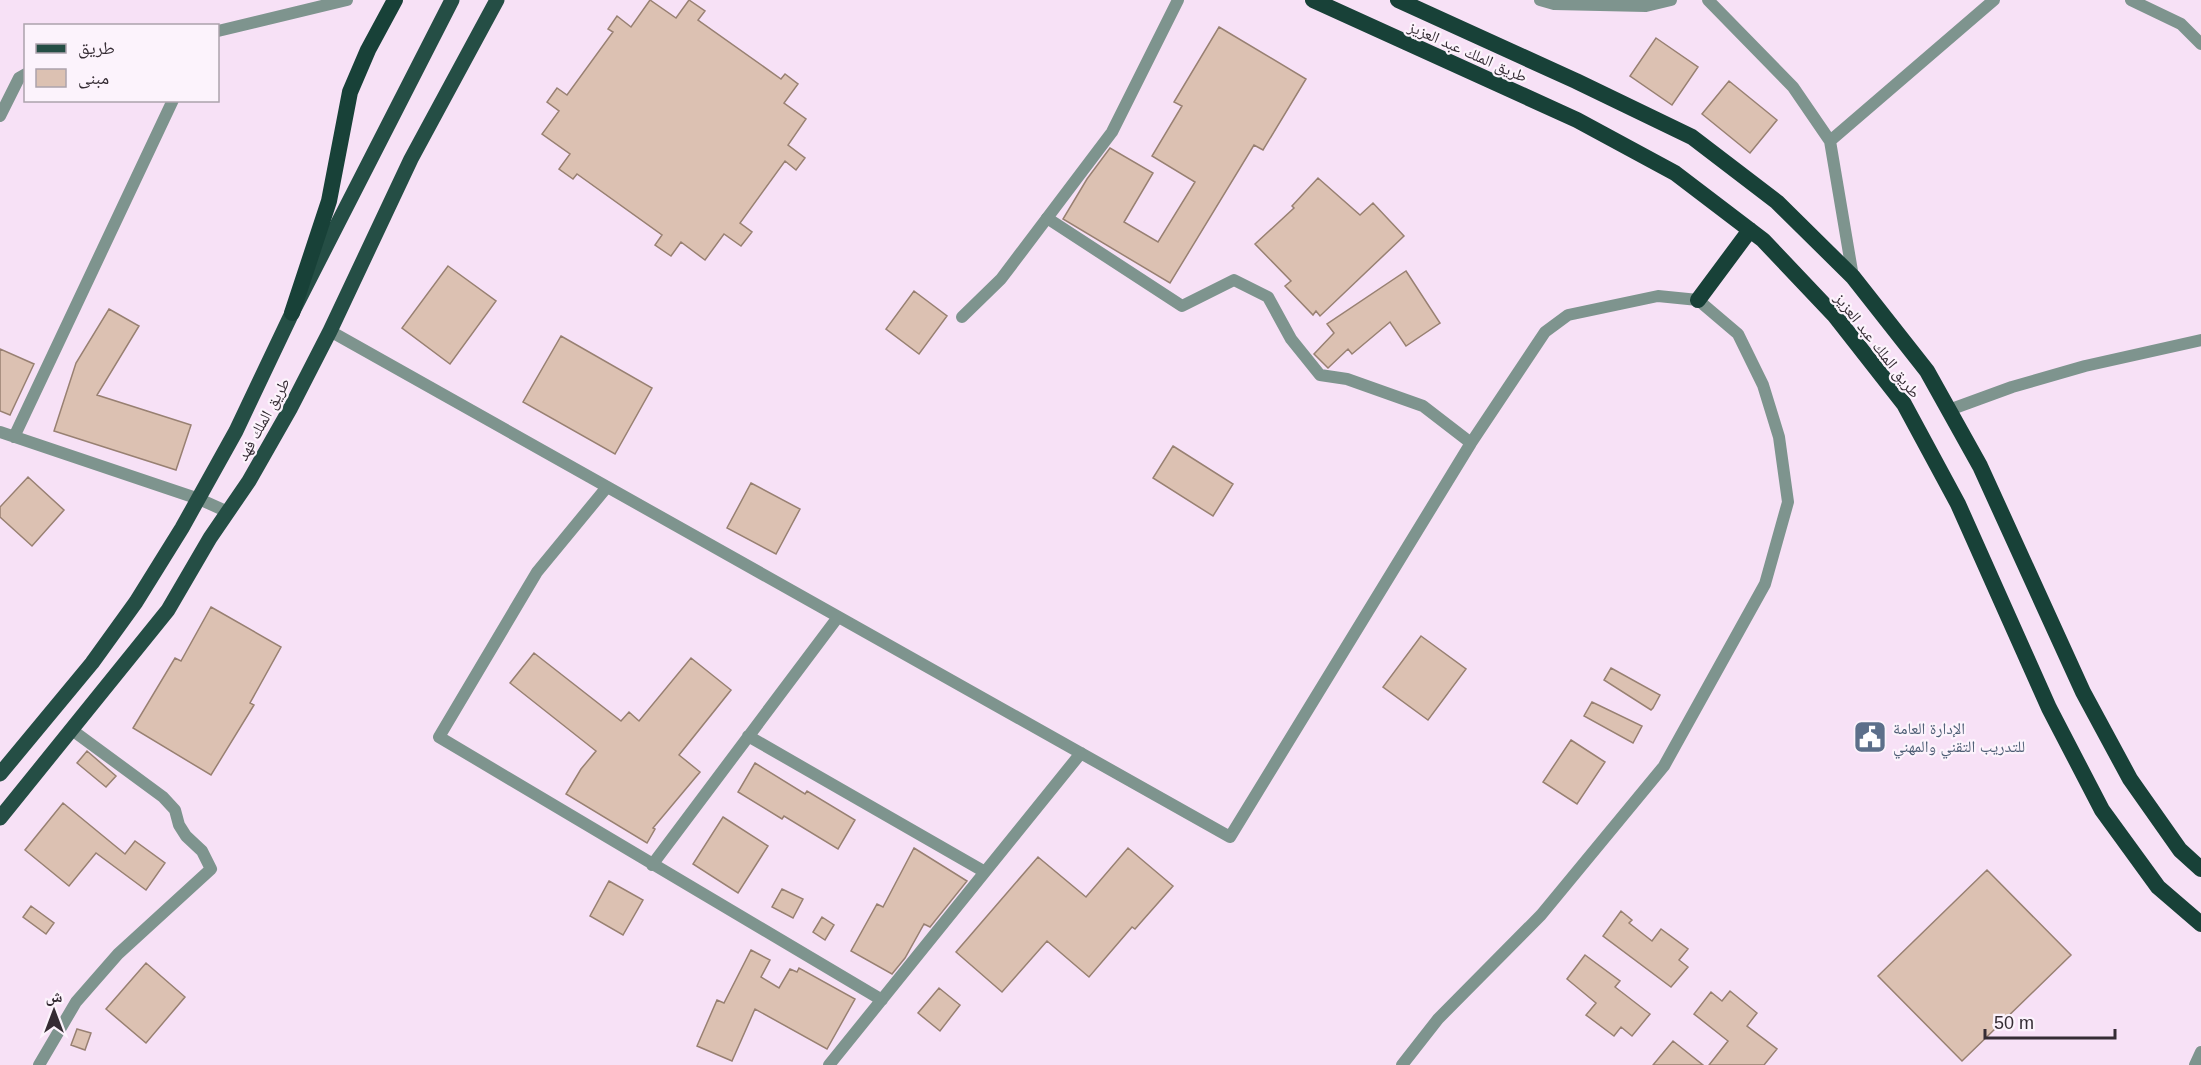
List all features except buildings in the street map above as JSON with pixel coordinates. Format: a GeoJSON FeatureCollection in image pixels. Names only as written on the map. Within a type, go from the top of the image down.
{"type":"FeatureCollection","features":[{"type":"Feature","properties":{"kind":"highway"},"geometry":{"type":"LineString","coordinates":[[292,314],[329,201],[350,92],[395,0]]}},
{"type":"Feature","properties":{"kind":"highway","name":"طريق الملك عبد العزيز"},"geometry":{"type":"LineString","coordinates":[[1313,0],[1577,120],[1676,173],[1762,240],[1834,316],[1904,404],[1958,504],[2049,708],[2102,810],[2158,887],[2201,924]]}},
{"type":"Feature","properties":{"kind":"highway","name":"طريق الملك عبد العزيز"},"geometry":{"type":"LineString","coordinates":[[1398,0],[1692,137],[1777,202],[1853,277],[1927,371],[1980,466],[2083,692],[2130,779],[2180,850],[2201,869]]}},
{"type":"Feature","properties":{"kind":"highway"},"geometry":{"type":"LineString","coordinates":[[1698,300],[1750,230]]}},
{"type":"Feature","properties":{"kind":"main road","name":"طريق الملك فهد"},"geometry":{"type":"LineString","coordinates":[[0,774],[111,637],[136,602],[199,499],[236,431],[292,314],[452,0]]}},
{"type":"Feature","properties":{"kind":"main road","name":"طريق الملك فهد"},"geometry":{"type":"LineString","coordinates":[[0,818],[168,610],[228,512],[290,409],[330,331],[411,159],[496,0]]}},
{"type":"Feature","properties":{"kind":"street"},"geometry":{"type":"LineString","coordinates":[[219,31],[347,0]]}},
{"type":"Feature","properties":{"kind":"street"},"geometry":{"type":"LineString","coordinates":[[962,317],[1001,279],[1112,132],[1178,0]]}},
{"type":"Feature","properties":{"kind":"street"},"geometry":{"type":"LineString","coordinates":[[1540,0],[1554,4],[1646,6],[1671,0]]}},
{"type":"Feature","properties":{"kind":"street"},"geometry":{"type":"LineString","coordinates":[[1708,0],[1793,87],[1830,141],[1853,277]]}},
{"type":"Feature","properties":{"kind":"street"},"geometry":{"type":"LineString","coordinates":[[1830,141],[1994,0]]}},
{"type":"Feature","properties":{"kind":"street"},"geometry":{"type":"LineString","coordinates":[[2131,0],[2181,24],[2201,44]]}},
{"type":"Feature","properties":{"kind":"street"},"geometry":{"type":"LineString","coordinates":[[0,116],[19,78],[24,75]]}},
{"type":"Feature","properties":{"kind":"street"},"geometry":{"type":"LineString","coordinates":[[14,437],[172,102]]}},
{"type":"Feature","properties":{"kind":"street"},"geometry":{"type":"LineString","coordinates":[[1047,218],[1182,306],[1234,280],[1268,297],[1291,339],[1320,375],[1347,379],[1423,406],[1471,443]]}},
{"type":"Feature","properties":{"kind":"street"},"geometry":{"type":"LineString","coordinates":[[330,331],[1230,837],[1471,443],[1545,332],[1568,315],[1658,296],[1698,300],[1738,334],[1763,385],[1779,437],[1788,502],[1765,584],[1664,766],[1541,915],[1438,1019],[1402,1065]]}},
{"type":"Feature","properties":{"kind":"street"},"geometry":{"type":"LineString","coordinates":[[1949,410],[2012,387],[2085,366],[2201,340]]}},
{"type":"Feature","properties":{"kind":"street"},"geometry":{"type":"LineString","coordinates":[[0,432],[199,499],[228,512]]}},
{"type":"Feature","properties":{"kind":"street"},"geometry":{"type":"LineString","coordinates":[[607,487],[537,572],[439,737],[882,1000]]}},
{"type":"Feature","properties":{"kind":"street"},"geometry":{"type":"LineString","coordinates":[[652,865],[838,616]]}},
{"type":"Feature","properties":{"kind":"street"},"geometry":{"type":"LineString","coordinates":[[39,1065],[76,1002],[118,954],[211,869],[202,851],[183,830],[175,810],[163,797],[72,730]]}},
{"type":"Feature","properties":{"kind":"street"},"geometry":{"type":"LineString","coordinates":[[748,736],[985,872]]}},
{"type":"Feature","properties":{"kind":"street"},"geometry":{"type":"LineString","coordinates":[[829,1065],[1081,753]]}},
{"type":"Feature","properties":{"kind":"street"},"geometry":{"type":"LineString","coordinates":[[2195,1065],[2201,1052]]}},
{"type":"Feature","properties":{"kind":"place","name":"الإدارة العامة للتدريب التقني والمهني"},"geometry":{"type":"Point","coordinates":[1870,737]}}]}
